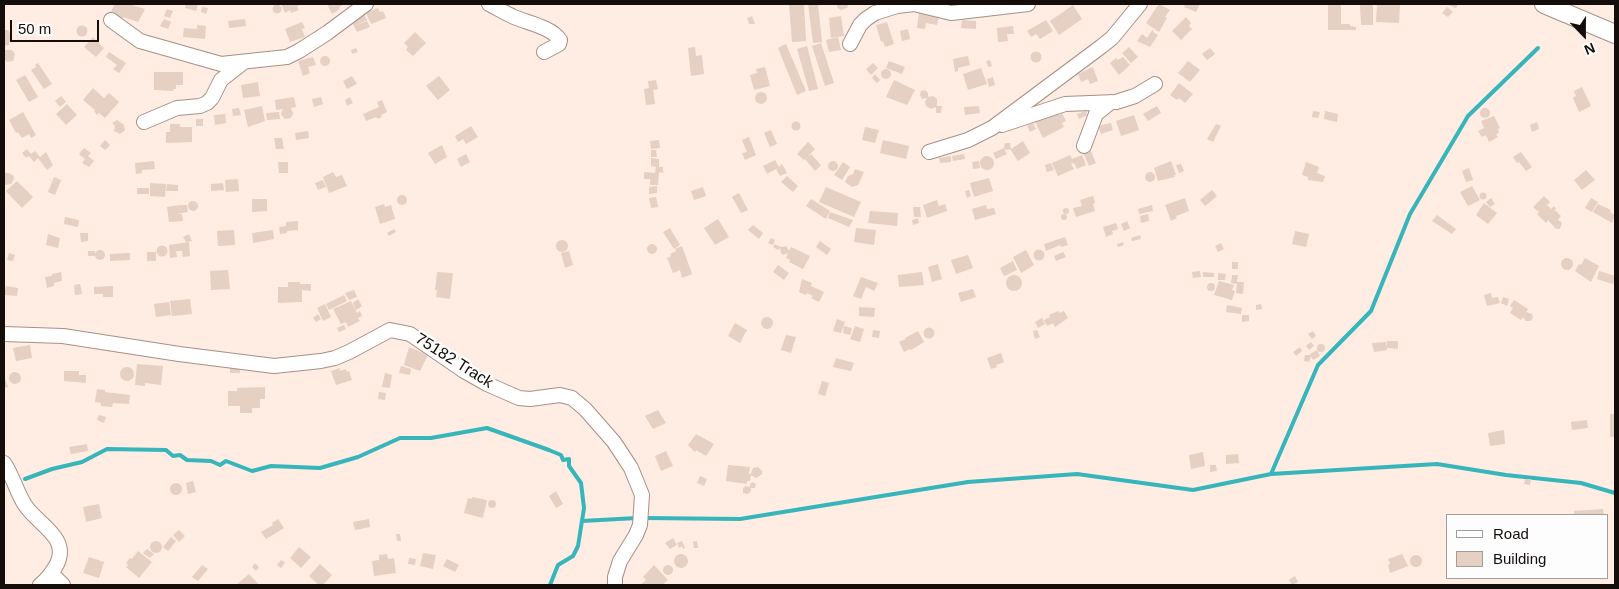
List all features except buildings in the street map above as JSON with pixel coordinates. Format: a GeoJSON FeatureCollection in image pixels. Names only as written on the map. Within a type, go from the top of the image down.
{"type":"FeatureCollection","features":[{"type":"Feature","properties":{"kind":"street"},"geometry":{"type":"LineString","coordinates":[[111,20],[140,41],[221,64],[273,60],[287,57],[299,51],[366,4]]}},
{"type":"Feature","properties":{"kind":"street"},"geometry":{"type":"LineString","coordinates":[[489,4],[513,17],[543,28],[557,36],[560,40],[559,44],[544,52]]}},
{"type":"Feature","properties":{"kind":"street"},"geometry":{"type":"LineString","coordinates":[[850,44],[860,25],[866,19],[875,13],[897,6],[914,4],[951,14],[1028,4]]}},
{"type":"Feature","properties":{"kind":"street"},"geometry":{"type":"LineString","coordinates":[[929,152],[968,140],[992,128],[1112,38],[1140,4]]}},
{"type":"Feature","properties":{"kind":"street"},"geometry":{"type":"LineString","coordinates":[[1544,4],[1615,34]]}},
{"type":"Feature","properties":{"kind":"street"},"geometry":{"type":"LineString","coordinates":[[144,122],[177,108],[200,106],[207,103],[212,98],[221,80],[244,61]]}},
{"type":"Feature","properties":{"kind":"street"},"geometry":{"type":"LineString","coordinates":[[992,128],[1065,104],[1111,102],[1128,98],[1155,84]]}},
{"type":"Feature","properties":{"kind":"street"},"geometry":{"type":"LineString","coordinates":[[1084,146],[1096,114],[1111,102]]}},
{"type":"Feature","properties":{"kind":"street","name":"75182 Track"},"geometry":{"type":"LineString","coordinates":[[4,334],[62,336],[274,366],[335,358],[390,330],[410,334],[464,371],[487,384],[519,398],[530,399],[560,395],[572,398],[585,409],[614,442],[631,468],[642,495],[640,525],[620,560],[614,585]]}},
{"type":"Feature","properties":{"kind":"street"},"geometry":{"type":"LineString","coordinates":[[4,463],[26,506],[56,538],[60,558],[52,574],[40,585]]}},
{"type":"Feature","properties":{"kind":"street"},"geometry":{"type":"LineString","coordinates":[[52,574],[62,585]]}},
{"type":"Feature","properties":{"kind":"waterway"},"geometry":{"type":"LineString","coordinates":[[1271,474],[1318,365],[1371,311],[1410,214],[1468,116],[1538,48]]}},
{"type":"Feature","properties":{"kind":"waterway"},"geometry":{"type":"LineString","coordinates":[[25,479],[52,469],[82,462],[107,449],[166,450],[173,456],[180,455],[187,460],[211,461],[220,465],[226,461],[252,471],[271,466],[320,468],[358,457],[400,438],[431,438],[487,428],[561,455],[563,460],[569,459],[569,466],[581,483],[584,508],[578,546],[573,556],[558,565],[550,585]]}},
{"type":"Feature","properties":{"kind":"waterway"},"geometry":{"type":"LineString","coordinates":[[645,518],[740,519],[968,482],[1077,474],[1193,490],[1271,474],[1437,464],[1506,475],[1581,483],[1615,493]]}},
{"type":"Feature","properties":{"kind":"waterway"},"geometry":{"type":"LineString","coordinates":[[582,521],[637,518]]}}]}
